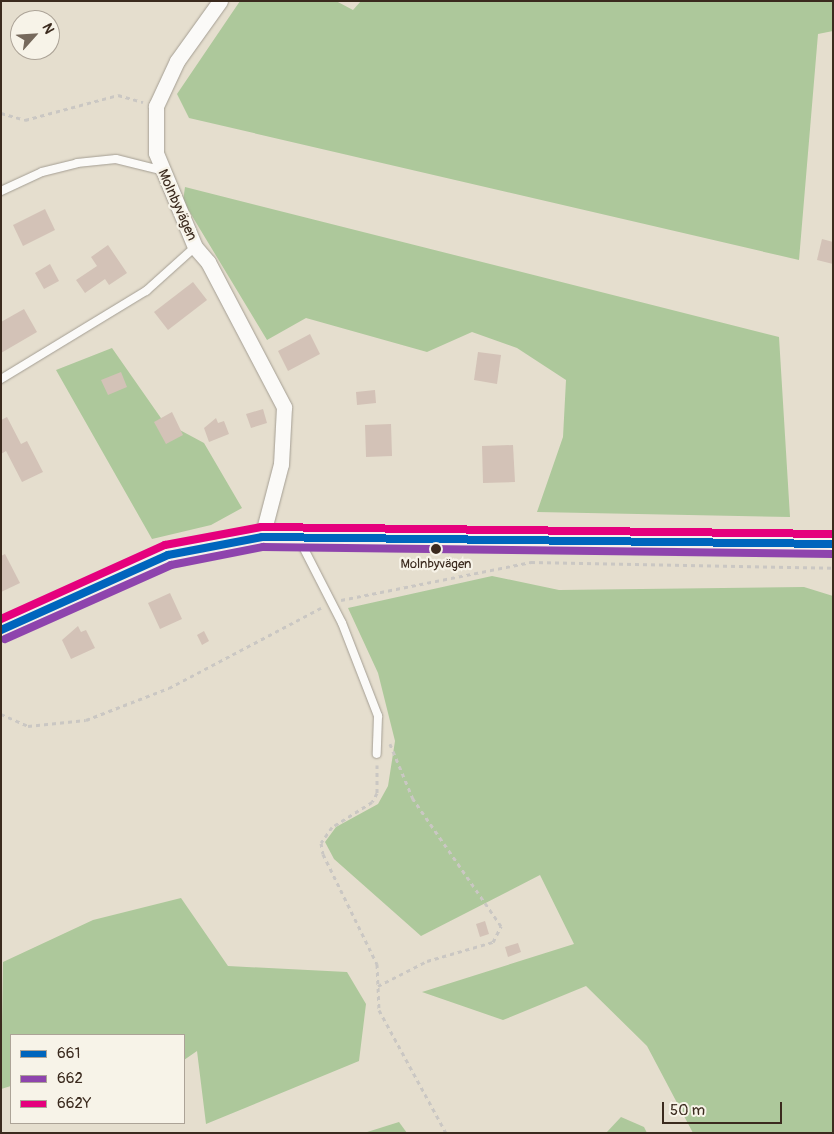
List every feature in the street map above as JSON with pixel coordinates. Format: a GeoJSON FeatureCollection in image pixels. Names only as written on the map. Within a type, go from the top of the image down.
{"type":"FeatureCollection","features":[{"type":"Feature","properties":{"kind":"main road"},"geometry":{"type":"LineString","coordinates":[[1,630],[168,555],[262,537],[299,539],[833,544]]}},
{"type":"Feature","properties":{"kind":"street","name":"Molnbyvägen"},"geometry":{"type":"LineString","coordinates":[[220,1],[178,61],[156,106],[160,170],[195,248],[208,262],[284,407],[281,464],[262,537]]}},
{"type":"Feature","properties":{"kind":"lane"},"geometry":{"type":"LineString","coordinates":[[1,191],[42,172],[77,163],[116,158],[160,170]]}},
{"type":"Feature","properties":{"kind":"lane","name":"Molnbyvägen"},"geometry":{"type":"LineString","coordinates":[[1,379],[146,291],[195,248]]}},
{"type":"Feature","properties":{"kind":"lane"},"geometry":{"type":"LineString","coordinates":[[299,539],[332,602],[378,716],[377,754]]}},
{"type":"Feature","properties":{"kind":"path"},"geometry":{"type":"LineString","coordinates":[[1,113],[25,120],[118,95],[156,106]]}},
{"type":"Feature","properties":{"kind":"path"},"geometry":{"type":"LineString","coordinates":[[1,714],[28,726],[86,720],[169,688],[332,602],[532,562],[833,568]]}},
{"type":"Feature","properties":{"kind":"path"},"geometry":{"type":"LineString","coordinates":[[378,716],[413,799],[501,926],[493,942],[427,961],[378,986]]}},
{"type":"Feature","properties":{"kind":"path"},"geometry":{"type":"LineString","coordinates":[[377,754],[377,792],[372,802],[332,827],[321,843],[377,964],[379,1010],[446,1133]]}},
{"type":"Feature","properties":{"kind":"green space"},"geometry":{"type":"Polygon","coordinates":[[[240,1],[336,1],[353,10],[361,1],[833,1],[833,31],[818,34],[799,260],[189,118],[177,94],[240,1]]]}},
{"type":"Feature","properties":{"kind":"green space"},"geometry":{"type":"Polygon","coordinates":[[[185,187],[779,337],[790,517],[537,512],[563,437],[566,380],[517,348],[472,332],[427,352],[306,318],[267,340],[183,201],[185,187]]]}},
{"type":"Feature","properties":{"kind":"green space"},"geometry":{"type":"Polygon","coordinates":[[[112,348],[163,421],[204,443],[242,508],[211,525],[152,539],[56,370],[112,348]]]}},
{"type":"Feature","properties":{"kind":"green space"},"geometry":{"type":"Polygon","coordinates":[[[492,576],[559,590],[804,587],[833,596],[833,1133],[693,1133],[647,1046],[586,986],[503,1020],[422,992],[574,944],[540,875],[421,936],[334,859],[325,842],[336,827],[378,804],[388,786],[395,741],[378,673],[348,608],[492,576]]]}},
{"type":"Feature","properties":{"kind":"green space"},"geometry":{"type":"Polygon","coordinates":[[[181,898],[228,966],[347,972],[366,1004],[359,1061],[206,1124],[197,1051],[185,1059],[185,1034],[10,1034],[10,1086],[1,1089],[3,962],[93,920],[181,898]]]}},
{"type":"Feature","properties":{"kind":"green space"},"geometry":{"type":"Polygon","coordinates":[[[621,1117],[644,1127],[647,1133],[606,1133],[621,1117]]]}},
{"type":"Feature","properties":{"kind":"green space"},"geometry":{"type":"Polygon","coordinates":[[[399,1122],[407,1133],[364,1133],[399,1122]]]}},
{"type":"Feature","properties":{"kind":"building"},"geometry":{"type":"Polygon","coordinates":[[[45,209],[55,230],[23,246],[13,225],[45,209]]]}},
{"type":"Feature","properties":{"kind":"building"},"geometry":{"type":"Polygon","coordinates":[[[822,239],[833,242],[833,264],[817,260],[822,239]]]}},
{"type":"Feature","properties":{"kind":"building"},"geometry":{"type":"Polygon","coordinates":[[[108,245],[127,273],[109,285],[105,279],[85,293],[76,280],[97,266],[91,257],[108,245]]]}},
{"type":"Feature","properties":{"kind":"building"},"geometry":{"type":"Polygon","coordinates":[[[50,264],[59,281],[44,289],[35,273],[50,264]]]}},
{"type":"Feature","properties":{"kind":"building"},"geometry":{"type":"Polygon","coordinates":[[[193,282],[207,300],[168,330],[154,312],[193,282]]]}},
{"type":"Feature","properties":{"kind":"building"},"geometry":{"type":"Polygon","coordinates":[[[24,309],[37,332],[1,353],[1,322],[24,309]]]}},
{"type":"Feature","properties":{"kind":"building"},"geometry":{"type":"Polygon","coordinates":[[[310,334],[320,354],[288,371],[278,351],[310,334]]]}},
{"type":"Feature","properties":{"kind":"building"},"geometry":{"type":"Polygon","coordinates":[[[478,352],[501,355],[497,384],[474,380],[478,352]]]}},
{"type":"Feature","properties":{"kind":"building"},"geometry":{"type":"Polygon","coordinates":[[[121,372],[127,387],[108,395],[101,380],[121,372]]]}},
{"type":"Feature","properties":{"kind":"building"},"geometry":{"type":"Polygon","coordinates":[[[375,390],[376,403],[357,405],[356,392],[375,390]]]}},
{"type":"Feature","properties":{"kind":"building"},"geometry":{"type":"Polygon","coordinates":[[[263,409],[267,423],[251,428],[246,414],[263,409]]]}},
{"type":"Feature","properties":{"kind":"building"},"geometry":{"type":"Polygon","coordinates":[[[172,412],[183,435],[166,444],[154,422],[172,412]]]}},
{"type":"Feature","properties":{"kind":"building"},"geometry":{"type":"Polygon","coordinates":[[[7,417],[21,444],[27,441],[43,472],[22,482],[6,451],[1,454],[1,420],[7,417]]]}},
{"type":"Feature","properties":{"kind":"building"},"geometry":{"type":"Polygon","coordinates":[[[216,418],[218,423],[224,421],[229,434],[209,442],[204,428],[216,418]]]}},
{"type":"Feature","properties":{"kind":"building"},"geometry":{"type":"Polygon","coordinates":[[[391,424],[392,456],[366,457],[365,425],[391,424]]]}},
{"type":"Feature","properties":{"kind":"building"},"geometry":{"type":"Polygon","coordinates":[[[513,445],[515,482],[483,483],[482,446],[513,445]]]}},
{"type":"Feature","properties":{"kind":"building"},"geometry":{"type":"Polygon","coordinates":[[[5,554],[20,583],[1,592],[1,556],[5,554]]]}},
{"type":"Feature","properties":{"kind":"building"},"geometry":{"type":"Polygon","coordinates":[[[170,593],[182,619],[160,629],[148,603],[170,593]]]}},
{"type":"Feature","properties":{"kind":"building"},"geometry":{"type":"Polygon","coordinates":[[[78,626],[81,632],[86,630],[95,648],[71,659],[62,640],[78,626]]]}},
{"type":"Feature","properties":{"kind":"building"},"geometry":{"type":"Polygon","coordinates":[[[204,631],[209,641],[202,645],[197,635],[204,631]]]}},
{"type":"Feature","properties":{"kind":"building"},"geometry":{"type":"Polygon","coordinates":[[[485,921],[489,934],[480,937],[476,924],[485,921]]]}},
{"type":"Feature","properties":{"kind":"building"},"geometry":{"type":"Polygon","coordinates":[[[518,943],[521,952],[508,957],[505,947],[518,943]]]}},
{"type":"Feature","properties":{"kind":"transit line","name":"662Y"},"geometry":{"type":"LineString","coordinates":[[1,619],[165,545],[261,527],[833,534]]}},
{"type":"Feature","properties":{"kind":"transit line","name":"661"},"geometry":{"type":"LineString","coordinates":[[1,630],[168,555],[262,537],[833,544]]}},
{"type":"Feature","properties":{"kind":"transit line","name":"662"},"geometry":{"type":"LineString","coordinates":[[5,639],[171,565],[263,547],[833,554]]}},
{"type":"Feature","properties":{"kind":"place","name":"Molnbyvägen"},"geometry":{"type":"Point","coordinates":[436,549]}}]}
